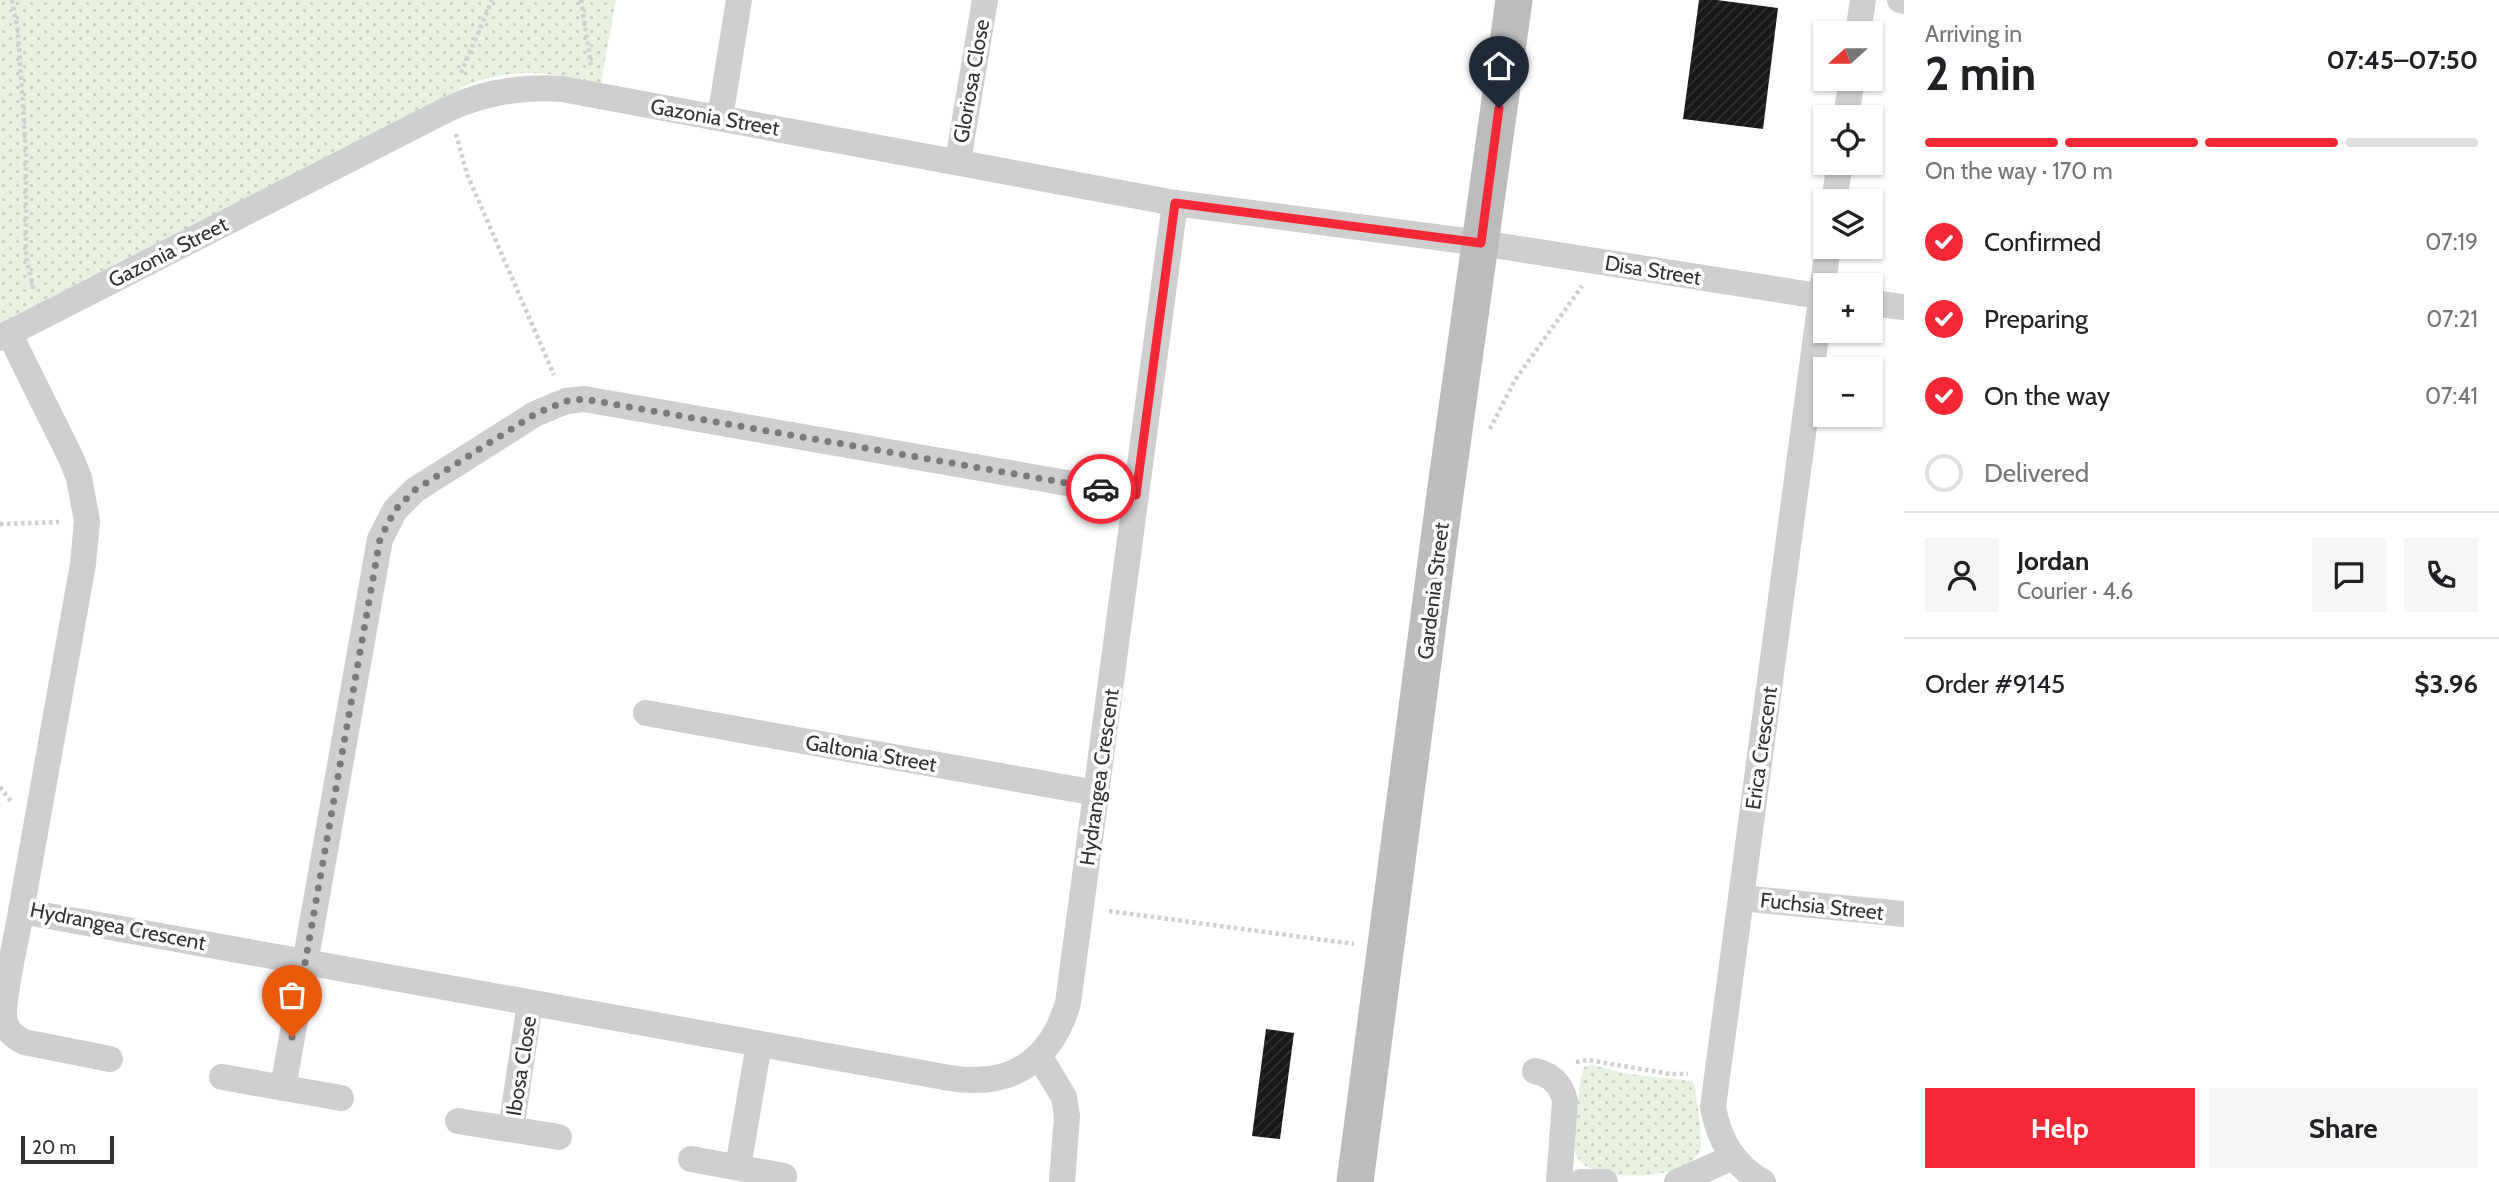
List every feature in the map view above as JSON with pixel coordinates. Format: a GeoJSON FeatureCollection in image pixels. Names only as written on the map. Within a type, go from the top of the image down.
{"type":"FeatureCollection","features":[{"type":"Feature","properties":{"kind":"street"},"geometry":{"type":"LineString","coordinates":[[720,118],[740,0]]}},
{"type":"Feature","properties":{"kind":"street","name":"Gloriosa Close"},"geometry":{"type":"LineString","coordinates":[[958,161],[985,0]]}},
{"type":"Feature","properties":{"kind":"street","name":"Gardenia Street"},"geometry":{"type":"LineString","coordinates":[[1355,1182],[1514,0]]}},
{"type":"Feature","properties":{"kind":"street"},"geometry":{"type":"LineString","coordinates":[[1860,21],[1863,0]]}},
{"type":"Feature","properties":{"kind":"street","name":"Gazonia Street"},"geometry":{"type":"LineString","coordinates":[[5,336],[448,109],[471,99],[517,88],[540,87],[583,93],[1175,203],[1481,243]]}},
{"type":"Feature","properties":{"kind":"street","name":"Hydrangea Crescent"},"geometry":{"type":"LineString","coordinates":[[5,336],[71,458],[84,499],[87,521],[83,564],[21,911],[968,1081],[988,1081],[1023,1068],[1039,1056],[1062,1023],[1068,1003],[1175,203]]}},
{"type":"Feature","properties":{"kind":"street","name":"Disa Street"},"geometry":{"type":"LineString","coordinates":[[1481,243],[1813,295]]}},
{"type":"Feature","properties":{"kind":"street"},"geometry":{"type":"LineString","coordinates":[[1883,304],[1904,307]]}},
{"type":"Feature","properties":{"kind":"street","name":"Erica Crescent"},"geometry":{"type":"LineString","coordinates":[[1763,1182],[1745,1170],[1723,1142],[1713,1107],[1817,343]]}},
{"type":"Feature","properties":{"kind":"street"},"geometry":{"type":"LineString","coordinates":[[283,1088],[377,555],[386,523],[415,490],[535,414],[566,401],[584,399],[1136,495]]}},
{"type":"Feature","properties":{"kind":"street","name":"Galtonia Street"},"geometry":{"type":"LineString","coordinates":[[646,713],[1097,793]]}},
{"type":"Feature","properties":{"kind":"street","name":"Fuchsia Street"},"geometry":{"type":"LineString","coordinates":[[1741,898],[1904,914]]}},
{"type":"Feature","properties":{"kind":"street"},"geometry":{"type":"LineString","coordinates":[[21,911],[4,1008],[6,1024],[16,1038],[24,1042],[110,1059]]}},
{"type":"Feature","properties":{"kind":"street","name":"Ibosa Close"},"geometry":{"type":"LineString","coordinates":[[510,1129],[530,1003]]}},
{"type":"Feature","properties":{"kind":"street"},"geometry":{"type":"LineString","coordinates":[[738,1167],[759,1044]]}},
{"type":"Feature","properties":{"kind":"street"},"geometry":{"type":"LineString","coordinates":[[1039,1056],[1064,1097],[1067,1116],[1062,1182]]}},
{"type":"Feature","properties":{"kind":"street"},"geometry":{"type":"LineString","coordinates":[[1535,1071],[1552,1077],[1565,1101],[1559,1182]]}},
{"type":"Feature","properties":{"kind":"street"},"geometry":{"type":"LineString","coordinates":[[222,1077],[341,1098]]}},
{"type":"Feature","properties":{"kind":"street","name":"Ibosa Close"},"geometry":{"type":"LineString","coordinates":[[458,1121],[559,1137]]}},
{"type":"Feature","properties":{"kind":"street"},"geometry":{"type":"LineString","coordinates":[[1677,1182],[1733,1157]]}},
{"type":"Feature","properties":{"kind":"street"},"geometry":{"type":"LineString","coordinates":[[691,1159],[784,1176]]}},
{"type":"Feature","properties":{"kind":"street"},"geometry":{"type":"LineString","coordinates":[[1581,1182],[1605,1182]]}},
{"type":"Feature","properties":{"kind":"path"},"geometry":{"type":"LineString","coordinates":[[12,0],[18,32],[26,153],[26,257],[40,317]]}},
{"type":"Feature","properties":{"kind":"path"},"geometry":{"type":"LineString","coordinates":[[492,0],[448,109],[467,173],[566,401]]}},
{"type":"Feature","properties":{"kind":"path"},"geometry":{"type":"LineString","coordinates":[[581,0],[591,65],[583,93]]}},
{"type":"Feature","properties":{"kind":"path"},"geometry":{"type":"LineString","coordinates":[[1486,439],[1515,380],[1587,279],[1604,263]]}},
{"type":"Feature","properties":{"kind":"path"},"geometry":{"type":"LineString","coordinates":[[0,524],[87,521]]}},
{"type":"Feature","properties":{"kind":"path"},"geometry":{"type":"LineString","coordinates":[[1081,909],[1385,950]]}},
{"type":"Feature","properties":{"kind":"path"},"geometry":{"type":"LineString","coordinates":[[1535,1071],[1588,1060],[1670,1074],[1717,1074]]}},
{"type":"Feature","properties":{"kind":"green space"},"geometry":{"type":"Polygon","coordinates":[[[0,0],[616,0],[601,83],[565,76],[520,73],[469,84],[0,324],[0,0]]]}},
{"type":"Feature","properties":{"kind":"green space"},"geometry":{"type":"Polygon","coordinates":[[[1592,1065],[1628,1074],[1692,1081],[1695,1086],[1701,1138],[1700,1150],[1693,1160],[1680,1168],[1644,1175],[1607,1173],[1582,1163],[1573,1144],[1581,1077],[1584,1067],[1592,1065]]]}},
{"type":"Feature","properties":{"kind":"building"},"geometry":{"type":"Polygon","coordinates":[[[1699,0],[1778,8],[1763,129],[1683,119],[1699,0]]]}},
{"type":"Feature","properties":{"kind":"building"},"geometry":{"type":"Polygon","coordinates":[[[1266,1029],[1294,1033],[1280,1139],[1252,1136],[1266,1029]]]}},
{"type":"Feature","properties":{"kind":"way so far"},"geometry":{"type":"LineString","coordinates":[[292,1037],[380,539],[395,510],[415,490],[535,414],[566,401],[584,399],[1101,489]]}},
{"type":"Feature","properties":{"kind":"route"},"geometry":{"type":"LineString","coordinates":[[1101,489],[1136,495],[1175,203],[1481,243],[1499,108]]}}]}
